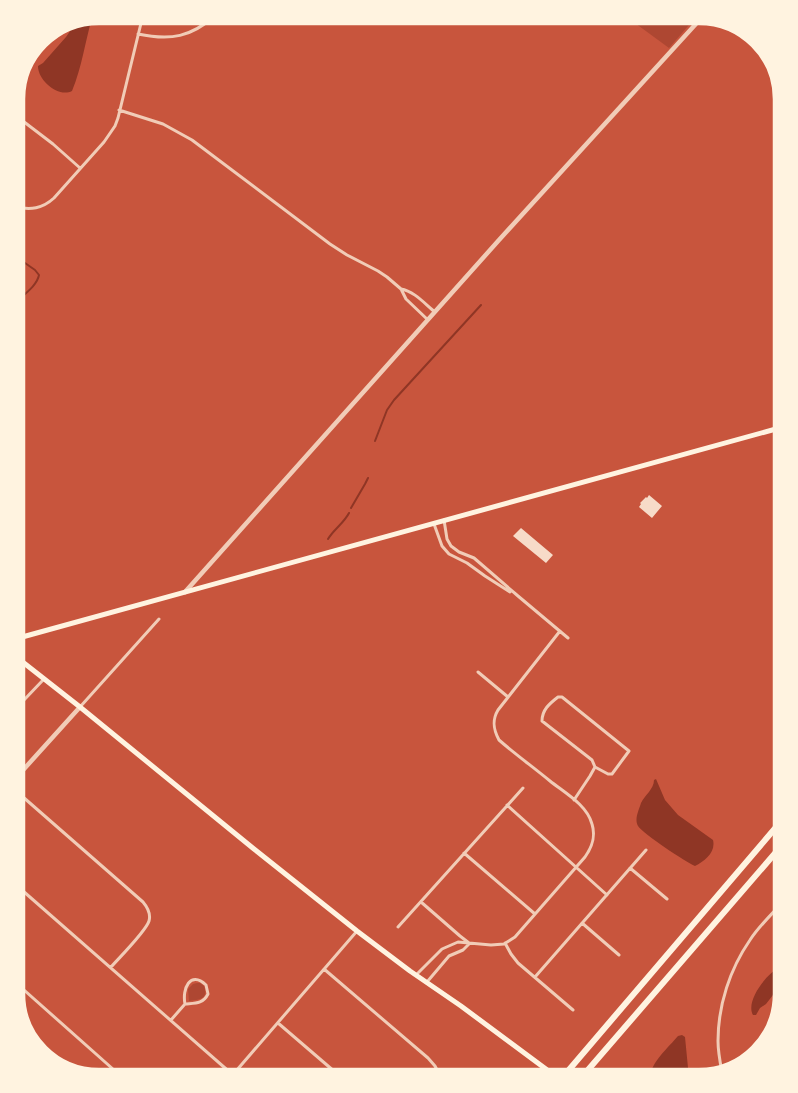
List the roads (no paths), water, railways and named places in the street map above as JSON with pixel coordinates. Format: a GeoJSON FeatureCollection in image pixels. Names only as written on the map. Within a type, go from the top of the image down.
{"type":"FeatureCollection","features":[{"type":"Feature","properties":{"kind":"highway"},"geometry":{"type":"LineString","coordinates":[[568,1069],[774,829]]}},
{"type":"Feature","properties":{"kind":"highway"},"geometry":{"type":"LineString","coordinates":[[589,1069],[774,854]]}},
{"type":"Feature","properties":{"kind":"main road"},"geometry":{"type":"LineString","coordinates":[[24,636],[774,429]]}},
{"type":"Feature","properties":{"kind":"main road"},"geometry":{"type":"LineString","coordinates":[[24,663],[357,930],[416,975],[547,1069]]}},
{"type":"Feature","properties":{"kind":"street"},"geometry":{"type":"LineString","coordinates":[[24,208],[40,208],[46,205],[109,136],[120,110],[141,24]]}},
{"type":"Feature","properties":{"kind":"street"},"geometry":{"type":"LineString","coordinates":[[138,34],[159,38],[180,36],[188,34],[205,24]]}},
{"type":"Feature","properties":{"kind":"street"},"geometry":{"type":"LineString","coordinates":[[184,592],[696,24]]}},
{"type":"Feature","properties":{"kind":"street"},"geometry":{"type":"LineString","coordinates":[[120,110],[163,124],[192,140],[330,244],[387,277],[428,320]]}},
{"type":"Feature","properties":{"kind":"street"},"geometry":{"type":"LineString","coordinates":[[24,123],[53,144],[80,168]]}},
{"type":"Feature","properties":{"kind":"street"},"geometry":{"type":"LineString","coordinates":[[400,289],[407,290],[435,312]]}},
{"type":"Feature","properties":{"kind":"street"},"geometry":{"type":"LineString","coordinates":[[444,520],[447,539],[451,546],[471,557],[488,570],[568,638]]}},
{"type":"Feature","properties":{"kind":"street"},"geometry":{"type":"LineString","coordinates":[[433,524],[442,546],[449,554],[468,563],[518,596]]}},
{"type":"Feature","properties":{"kind":"street"},"geometry":{"type":"LineString","coordinates":[[468,563],[471,557]]}},
{"type":"Feature","properties":{"kind":"street"},"geometry":{"type":"LineString","coordinates":[[485,576],[488,570]]}},
{"type":"Feature","properties":{"kind":"street"},"geometry":{"type":"LineString","coordinates":[[24,769],[159,619]]}},
{"type":"Feature","properties":{"kind":"street"},"geometry":{"type":"LineString","coordinates":[[416,975],[442,949],[458,942],[491,945],[504,944],[515,937],[590,849],[594,832],[589,816],[580,805],[499,740],[495,732],[494,721],[498,710],[560,631]]}},
{"type":"Feature","properties":{"kind":"street"},"geometry":{"type":"LineString","coordinates":[[478,672],[508,698]]}},
{"type":"Feature","properties":{"kind":"street"},"geometry":{"type":"LineString","coordinates":[[24,700],[45,679]]}},
{"type":"Feature","properties":{"kind":"street"},"geometry":{"type":"LineString","coordinates":[[562,696],[630,751],[612,774],[608,774],[595,767],[592,760],[542,721],[542,715],[546,707],[558,697],[562,696]]}},
{"type":"Feature","properties":{"kind":"street"},"geometry":{"type":"LineString","coordinates":[[574,800],[595,767]]}},
{"type":"Feature","properties":{"kind":"street"},"geometry":{"type":"LineString","coordinates":[[398,927],[523,788]]}},
{"type":"Feature","properties":{"kind":"street"},"geometry":{"type":"LineString","coordinates":[[24,798],[147,906],[150,916],[147,926],[111,967]]}},
{"type":"Feature","properties":{"kind":"street"},"geometry":{"type":"LineString","coordinates":[[507,805],[607,895]]}},
{"type":"Feature","properties":{"kind":"street"},"geometry":{"type":"LineString","coordinates":[[535,977],[646,850]]}},
{"type":"Feature","properties":{"kind":"street"},"geometry":{"type":"LineString","coordinates":[[464,853],[535,914]]}},
{"type":"Feature","properties":{"kind":"street"},"geometry":{"type":"LineString","coordinates":[[630,868],[667,899]]}},
{"type":"Feature","properties":{"kind":"street"},"geometry":{"type":"LineString","coordinates":[[24,892],[224,1069]]}},
{"type":"Feature","properties":{"kind":"street"},"geometry":{"type":"LineString","coordinates":[[421,902],[470,944]]}},
{"type":"Feature","properties":{"kind":"street"},"geometry":{"type":"LineString","coordinates":[[721,1066],[718,1042],[723,996],[736,964],[750,939],[774,912]]}},
{"type":"Feature","properties":{"kind":"street"},"geometry":{"type":"LineString","coordinates":[[582,923],[619,956]]}},
{"type":"Feature","properties":{"kind":"street"},"geometry":{"type":"LineString","coordinates":[[238,1069],[357,930]]}},
{"type":"Feature","properties":{"kind":"street"},"geometry":{"type":"LineString","coordinates":[[505,943],[518,963],[573,1010]]}},
{"type":"Feature","properties":{"kind":"street"},"geometry":{"type":"LineString","coordinates":[[427,982],[449,956],[463,950],[470,944]]}},
{"type":"Feature","properties":{"kind":"street"},"geometry":{"type":"LineString","coordinates":[[324,969],[428,1058],[436,1069]]}},
{"type":"Feature","properties":{"kind":"street"},"geometry":{"type":"LineString","coordinates":[[171,1020],[185,1004],[202,1002],[206,999],[208,994],[206,985],[199,980],[190,982],[184,992],[185,1004]]}},
{"type":"Feature","properties":{"kind":"street"},"geometry":{"type":"LineString","coordinates":[[24,990],[113,1069]]}},
{"type":"Feature","properties":{"kind":"street"},"geometry":{"type":"LineString","coordinates":[[278,1023],[332,1069]]}},
{"type":"Feature","properties":{"kind":"waterway"},"geometry":{"type":"LineString","coordinates":[[24,262],[39,275],[33,287],[24,295]]}},
{"type":"Feature","properties":{"kind":"waterway"},"geometry":{"type":"LineString","coordinates":[[375,441],[387,410],[394,400],[481,305]]}},
{"type":"Feature","properties":{"kind":"waterway"},"geometry":{"type":"LineString","coordinates":[[351,508],[368,478]]}},
{"type":"Feature","properties":{"kind":"waterway"},"geometry":{"type":"LineString","coordinates":[[328,539],[349,513]]}}]}
